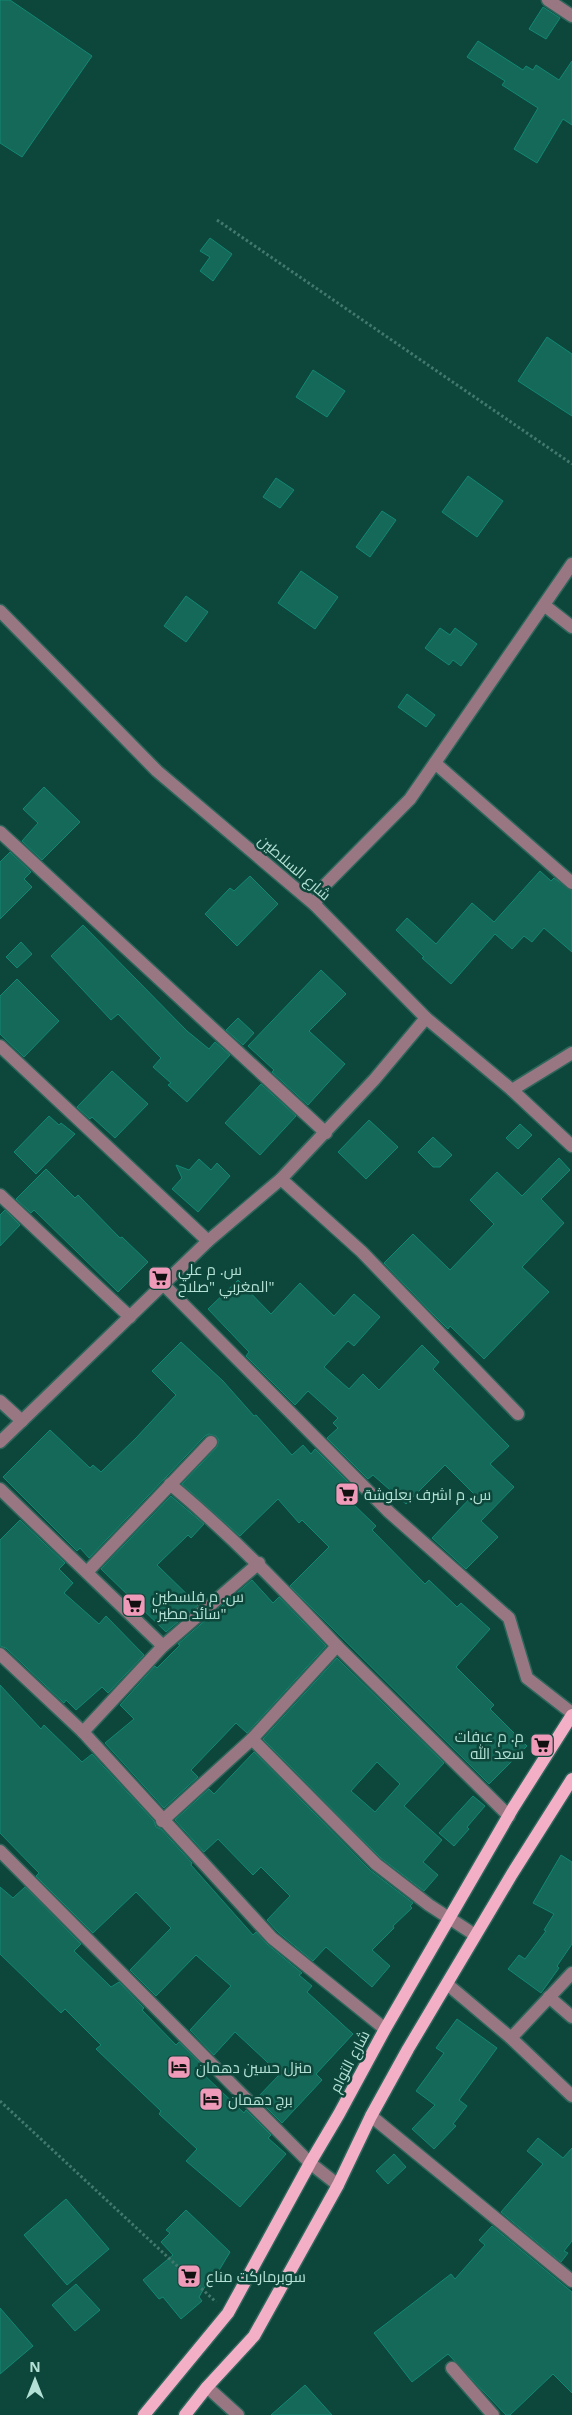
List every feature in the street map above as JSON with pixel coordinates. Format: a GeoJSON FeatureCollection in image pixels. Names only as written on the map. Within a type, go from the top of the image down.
{"type":"FeatureCollection","features":[{"type":"Feature","properties":{"kind":"main road","name":"شارع التوام"},"geometry":{"type":"LineString","coordinates":[[144,2415],[228,2313],[310,2163],[340,2114],[385,2029],[508,1816],[572,1714]]}},
{"type":"Feature","properties":{"kind":"main road"},"geometry":{"type":"LineString","coordinates":[[185,2415],[207,2387],[254,2336],[338,2185],[371,2116],[475,1935],[572,1779]]}},
{"type":"Feature","properties":{"kind":"street"},"geometry":{"type":"LineString","coordinates":[[548,0],[572,16]]}},
{"type":"Feature","properties":{"kind":"street"},"geometry":{"type":"LineString","coordinates":[[315,905],[322,888],[410,799],[572,564]]}},
{"type":"Feature","properties":{"kind":"street"},"geometry":{"type":"LineString","coordinates":[[544,606],[572,627]]}},
{"type":"Feature","properties":{"kind":"street","name":"شارع السلاطين"},"geometry":{"type":"LineString","coordinates":[[0,611],[156,771],[315,905],[426,1018],[512,1090],[572,1146]]}},
{"type":"Feature","properties":{"kind":"street"},"geometry":{"type":"LineString","coordinates":[[435,763],[572,883]]}},
{"type":"Feature","properties":{"kind":"street"},"geometry":{"type":"LineString","coordinates":[[0,832],[326,1133]]}},
{"type":"Feature","properties":{"kind":"street"},"geometry":{"type":"LineString","coordinates":[[0,1442],[208,1241],[281,1179],[374,1080],[426,1018]]}},
{"type":"Feature","properties":{"kind":"street"},"geometry":{"type":"LineString","coordinates":[[0,1046],[208,1241]]}},
{"type":"Feature","properties":{"kind":"street"},"geometry":{"type":"LineString","coordinates":[[512,1090],[572,1053]]}},
{"type":"Feature","properties":{"kind":"street"},"geometry":{"type":"LineString","coordinates":[[281,1179],[362,1252],[518,1414]]}},
{"type":"Feature","properties":{"kind":"street"},"geometry":{"type":"LineString","coordinates":[[0,1195],[130,1317]]}},
{"type":"Feature","properties":{"kind":"street"},"geometry":{"type":"LineString","coordinates":[[164,1284],[389,1512],[509,1618],[527,1678],[572,1714]]}},
{"type":"Feature","properties":{"kind":"street"},"geometry":{"type":"LineString","coordinates":[[0,1401],[22,1421]]}},
{"type":"Feature","properties":{"kind":"street"},"geometry":{"type":"LineString","coordinates":[[86,1572],[211,1442]]}},
{"type":"Feature","properties":{"kind":"street"},"geometry":{"type":"LineString","coordinates":[[170,1484],[216,1523],[258,1563],[336,1646],[508,1816]]}},
{"type":"Feature","properties":{"kind":"street"},"geometry":{"type":"LineString","coordinates":[[0,1489],[163,1646]]}},
{"type":"Feature","properties":{"kind":"street"},"geometry":{"type":"LineString","coordinates":[[83,1732],[163,1646],[258,1563]]}},
{"type":"Feature","properties":{"kind":"street"},"geometry":{"type":"LineString","coordinates":[[162,1821],[252,1739],[336,1646]]}},
{"type":"Feature","properties":{"kind":"street"},"geometry":{"type":"LineString","coordinates":[[0,1654],[83,1732],[162,1821],[272,1938],[385,2029]]}},
{"type":"Feature","properties":{"kind":"street"},"geometry":{"type":"LineString","coordinates":[[252,1739],[376,1864],[449,1919],[475,1935]]}},
{"type":"Feature","properties":{"kind":"street"},"geometry":{"type":"LineString","coordinates":[[0,1851],[310,2163],[338,2185]]}},
{"type":"Feature","properties":{"kind":"street"},"geometry":{"type":"LineString","coordinates":[[511,2038],[572,1973]]}},
{"type":"Feature","properties":{"kind":"street"},"geometry":{"type":"LineString","coordinates":[[447,1984],[511,2038],[572,2096]]}},
{"type":"Feature","properties":{"kind":"street"},"geometry":{"type":"LineString","coordinates":[[549,1997],[572,2018]]}},
{"type":"Feature","properties":{"kind":"street"},"geometry":{"type":"LineString","coordinates":[[371,2116],[572,2281]]}},
{"type":"Feature","properties":{"kind":"street"},"geometry":{"type":"LineString","coordinates":[[452,2368],[493,2415]]}},
{"type":"Feature","properties":{"kind":"street"},"geometry":{"type":"LineString","coordinates":[[207,2387],[238,2415]]}},
{"type":"Feature","properties":{"kind":"path"},"geometry":{"type":"LineString","coordinates":[[217,220],[572,464]]}},
{"type":"Feature","properties":{"kind":"path"},"geometry":{"type":"LineString","coordinates":[[0,2101],[228,2313]]}},
{"type":"Feature","properties":{"kind":"building"},"geometry":{"type":"Polygon","coordinates":[[[0,0],[10,0],[92,56],[22,157],[0,143],[0,0]]]}},
{"type":"Feature","properties":{"kind":"building"},"geometry":{"type":"Polygon","coordinates":[[[543,7],[560,18],[546,39],[529,29],[543,7]]]}},
{"type":"Feature","properties":{"kind":"building"},"geometry":{"type":"Polygon","coordinates":[[[478,41],[523,70],[526,66],[533,70],[536,65],[559,80],[572,61],[572,125],[563,119],[537,163],[514,149],[538,108],[502,85],[505,81],[467,57],[478,41]]]}},
{"type":"Feature","properties":{"kind":"building"},"geometry":{"type":"Polygon","coordinates":[[[210,238],[232,254],[213,281],[200,271],[210,257],[200,251],[210,238]]]}},
{"type":"Feature","properties":{"kind":"building"},"geometry":{"type":"Polygon","coordinates":[[[547,337],[572,354],[572,416],[518,381],[547,337]]]}},
{"type":"Feature","properties":{"kind":"building"},"geometry":{"type":"Polygon","coordinates":[[[313,370],[345,391],[327,417],[296,397],[313,370]]]}},
{"type":"Feature","properties":{"kind":"building"},"geometry":{"type":"Polygon","coordinates":[[[468,476],[503,501],[477,537],[442,512],[468,476]]]}},
{"type":"Feature","properties":{"kind":"building"},"geometry":{"type":"Polygon","coordinates":[[[276,478],[294,490],[280,508],[263,497],[276,478]]]}},
{"type":"Feature","properties":{"kind":"building"},"geometry":{"type":"Polygon","coordinates":[[[382,511],[396,520],[370,557],[356,547],[382,511]]]}},
{"type":"Feature","properties":{"kind":"building"},"geometry":{"type":"Polygon","coordinates":[[[301,571],[338,597],[315,629],[278,603],[301,571]]]}},
{"type":"Feature","properties":{"kind":"building"},"geometry":{"type":"Polygon","coordinates":[[[186,596],[208,612],[186,642],[164,626],[186,596]]]}},
{"type":"Feature","properties":{"kind":"building"},"geometry":{"type":"Polygon","coordinates":[[[440,628],[450,635],[455,628],[477,644],[461,666],[453,660],[449,665],[425,648],[440,628]]]}},
{"type":"Feature","properties":{"kind":"building"},"geometry":{"type":"Polygon","coordinates":[[[407,694],[435,715],[426,727],[398,707],[407,694]]]}},
{"type":"Feature","properties":{"kind":"building"},"geometry":{"type":"Polygon","coordinates":[[[44,787],[80,822],[42,860],[22,841],[38,823],[23,809],[44,787]]]}},
{"type":"Feature","properties":{"kind":"building"},"geometry":{"type":"Polygon","coordinates":[[[10,852],[31,872],[24,879],[32,887],[0,919],[0,862],[10,852]]]}},
{"type":"Feature","properties":{"kind":"building"},"geometry":{"type":"Polygon","coordinates":[[[540,871],[551,881],[554,878],[572,891],[572,952],[544,928],[532,942],[524,936],[512,949],[495,934],[451,984],[422,958],[424,957],[396,930],[407,918],[436,944],[472,903],[494,922],[540,871]]]}},
{"type":"Feature","properties":{"kind":"building"},"geometry":{"type":"Polygon","coordinates":[[[250,876],[278,904],[237,946],[205,914],[230,888],[234,891],[250,876]]]}},
{"type":"Feature","properties":{"kind":"building"},"geometry":{"type":"Polygon","coordinates":[[[83,925],[187,1031],[209,1049],[215,1042],[230,1055],[187,1102],[168,1085],[171,1083],[153,1067],[161,1058],[118,1014],[111,1020],[51,956],[83,925]]]}},
{"type":"Feature","properties":{"kind":"building"},"geometry":{"type":"Polygon","coordinates":[[[21,942],[32,954],[17,968],[6,957],[21,942]]]}},
{"type":"Feature","properties":{"kind":"building"},"geometry":{"type":"Polygon","coordinates":[[[321,970],[346,994],[309,1031],[345,1064],[308,1105],[272,1072],[274,1070],[248,1046],[321,970]]]}},
{"type":"Feature","properties":{"kind":"building"},"geometry":{"type":"Polygon","coordinates":[[[17,979],[59,1021],[24,1057],[0,1034],[0,996],[17,979]]]}},
{"type":"Feature","properties":{"kind":"building"},"geometry":{"type":"Polygon","coordinates":[[[238,1018],[254,1033],[243,1045],[226,1030],[238,1018]]]}},
{"type":"Feature","properties":{"kind":"building"},"geometry":{"type":"Polygon","coordinates":[[[112,1071],[148,1104],[115,1138],[92,1117],[90,1119],[77,1107],[112,1071]]]}},
{"type":"Feature","properties":{"kind":"building"},"geometry":{"type":"Polygon","coordinates":[[[261,1084],[296,1116],[260,1155],[225,1123],[261,1084]]]}},
{"type":"Feature","properties":{"kind":"building"},"geometry":{"type":"Polygon","coordinates":[[[49,1116],[59,1125],[61,1123],[75,1134],[36,1174],[14,1152],[49,1116]]]}},
{"type":"Feature","properties":{"kind":"building"},"geometry":{"type":"Polygon","coordinates":[[[369,1120],[398,1147],[366,1179],[338,1152],[369,1120]]]}},
{"type":"Feature","properties":{"kind":"building"},"geometry":{"type":"Polygon","coordinates":[[[520,1124],[532,1135],[518,1149],[506,1138],[520,1124]]]}},
{"type":"Feature","properties":{"kind":"building"},"geometry":{"type":"Polygon","coordinates":[[[433,1137],[452,1155],[440,1167],[433,1167],[418,1152],[433,1137]]]}},
{"type":"Feature","properties":{"kind":"building"},"geometry":{"type":"Polygon","coordinates":[[[559,1158],[570,1170],[541,1199],[564,1223],[522,1267],[549,1292],[484,1359],[450,1326],[448,1329],[384,1263],[413,1234],[450,1270],[494,1224],[470,1200],[497,1172],[522,1196],[559,1158]]]}},
{"type":"Feature","properties":{"kind":"building"},"geometry":{"type":"Polygon","coordinates":[[[199,1159],[211,1170],[217,1163],[230,1176],[198,1212],[172,1189],[182,1178],[176,1165],[189,1170],[199,1159]]]}},
{"type":"Feature","properties":{"kind":"building"},"geometry":{"type":"Polygon","coordinates":[[[46,1169],[75,1198],[78,1195],[120,1238],[122,1237],[148,1262],[118,1292],[34,1210],[31,1213],[16,1199],[46,1169]]]}},
{"type":"Feature","properties":{"kind":"building"},"geometry":{"type":"Polygon","coordinates":[[[5,1210],[20,1225],[0,1246],[0,1215],[5,1210]]]}},
{"type":"Feature","properties":{"kind":"building"},"geometry":{"type":"Polygon","coordinates":[[[238,1280],[271,1314],[300,1283],[334,1316],[354,1294],[380,1317],[354,1346],[348,1341],[324,1367],[349,1389],[363,1374],[379,1390],[422,1345],[439,1362],[433,1369],[509,1446],[490,1464],[514,1487],[481,1521],[498,1537],[466,1569],[432,1538],[474,1494],[445,1465],[406,1504],[373,1475],[368,1479],[327,1438],[338,1428],[333,1423],[338,1418],[308,1391],[295,1405],[246,1356],[249,1352],[208,1309],[238,1280]]]}},
{"type":"Feature","properties":{"kind":"building"},"geometry":{"type":"Polygon","coordinates":[[[181,1342],[223,1381],[292,1455],[303,1445],[311,1454],[315,1449],[357,1491],[348,1499],[376,1526],[372,1530],[425,1584],[429,1580],[457,1607],[461,1603],[490,1629],[456,1667],[494,1705],[490,1709],[527,1746],[489,1784],[290,1586],[329,1547],[302,1520],[299,1523],[278,1499],[240,1536],[182,1484],[217,1447],[219,1440],[216,1436],[209,1434],[205,1436],[89,1558],[80,1548],[77,1551],[3,1477],[50,1430],[90,1468],[93,1465],[101,1472],[176,1395],[152,1371],[181,1342]]]}},
{"type":"Feature","properties":{"kind":"building"},"geometry":{"type":"Polygon","coordinates":[[[171,1496],[204,1524],[191,1538],[188,1535],[157,1565],[198,1605],[166,1632],[101,1569],[171,1496]]]}},
{"type":"Feature","properties":{"kind":"building"},"geometry":{"type":"Polygon","coordinates":[[[20,1520],[65,1563],[59,1569],[73,1583],[64,1593],[99,1624],[106,1616],[144,1655],[108,1693],[102,1687],[76,1710],[66,1700],[64,1703],[6,1648],[0,1646],[0,1540],[20,1520]]]}},
{"type":"Feature","properties":{"kind":"building"},"geometry":{"type":"Polygon","coordinates":[[[252,1580],[273,1603],[279,1597],[326,1646],[247,1733],[236,1723],[191,1770],[198,1777],[164,1808],[105,1743],[134,1719],[120,1705],[155,1666],[157,1668],[180,1645],[178,1644],[252,1580]]]}},
{"type":"Feature","properties":{"kind":"building"},"geometry":{"type":"Polygon","coordinates":[[[337,1658],[444,1763],[404,1806],[442,1840],[423,1862],[438,1875],[424,1891],[381,1858],[263,1739],[337,1658]],[[377,1762],[351,1791],[375,1812],[400,1784],[377,1762]]]}},
{"type":"Feature","properties":{"kind":"building"},"geometry":{"type":"Polygon","coordinates":[[[0,1685],[41,1729],[44,1725],[82,1762],[92,1754],[154,1821],[156,1827],[161,1829],[192,1863],[191,1865],[253,1935],[256,1932],[267,1944],[302,1973],[299,1975],[312,1986],[307,1992],[353,2034],[316,2074],[322,2080],[282,2123],[257,2098],[280,2074],[235,2032],[214,2055],[190,2030],[231,1986],[196,1955],[156,1996],[130,1970],[171,1928],[136,1892],[93,1933],[36,1876],[39,1873],[0,1833],[0,1685]]]}},
{"type":"Feature","properties":{"kind":"building"},"geometry":{"type":"Polygon","coordinates":[[[254,1752],[370,1870],[413,1903],[410,1906],[412,1908],[372,1950],[390,1966],[372,1987],[326,1947],[313,1961],[278,1932],[267,1920],[290,1896],[261,1867],[253,1875],[218,1839],[204,1852],[175,1820],[209,1789],[214,1794],[254,1752]]]}},
{"type":"Feature","properties":{"kind":"building"},"geometry":{"type":"Polygon","coordinates":[[[473,1796],[485,1806],[454,1846],[439,1833],[473,1796]]]}},
{"type":"Feature","properties":{"kind":"building"},"geometry":{"type":"Polygon","coordinates":[[[561,1855],[572,1862],[572,1944],[557,1966],[559,1968],[541,1993],[508,1969],[519,1955],[525,1959],[546,1931],[544,1930],[554,1914],[533,1903],[561,1855]]]}},
{"type":"Feature","properties":{"kind":"building"},"geometry":{"type":"Polygon","coordinates":[[[0,1887],[13,1898],[25,1887],[81,1944],[74,1951],[111,1987],[119,1982],[144,2008],[142,2010],[176,2045],[179,2042],[203,2066],[199,2070],[244,2113],[246,2110],[271,2135],[268,2138],[286,2154],[240,2207],[186,2161],[197,2149],[159,2114],[161,2111],[96,2049],[101,2045],[65,2009],[61,2013],[0,1954],[0,1887]]]}},
{"type":"Feature","properties":{"kind":"building"},"geometry":{"type":"Polygon","coordinates":[[[457,2019],[497,2048],[459,2100],[467,2106],[453,2124],[456,2126],[434,2149],[412,2129],[435,2105],[416,2091],[444,2053],[436,2048],[457,2019]]]}},
{"type":"Feature","properties":{"kind":"building"},"geometry":{"type":"Polygon","coordinates":[[[538,2138],[563,2158],[572,2148],[572,2241],[564,2251],[568,2253],[561,2262],[501,2212],[543,2164],[527,2151],[538,2138]]]}},
{"type":"Feature","properties":{"kind":"building"},"geometry":{"type":"Polygon","coordinates":[[[394,2154],[406,2167],[388,2184],[376,2171],[394,2154]]]}},
{"type":"Feature","properties":{"kind":"building"},"geometry":{"type":"Polygon","coordinates":[[[66,2199],[109,2249],[67,2285],[24,2235],[66,2199]]]}},
{"type":"Feature","properties":{"kind":"building"},"geometry":{"type":"Polygon","coordinates":[[[186,2210],[230,2252],[218,2272],[215,2269],[199,2297],[202,2301],[181,2319],[163,2297],[159,2299],[143,2280],[173,2255],[161,2242],[170,2233],[166,2230],[186,2210]]]}},
{"type":"Feature","properties":{"kind":"building"},"geometry":{"type":"Polygon","coordinates":[[[492,2226],[572,2292],[572,2393],[553,2374],[510,2415],[506,2415],[448,2354],[412,2382],[374,2333],[451,2274],[455,2279],[485,2245],[479,2240],[492,2226]]]}},
{"type":"Feature","properties":{"kind":"building"},"geometry":{"type":"Polygon","coordinates":[[[76,2284],[100,2310],[75,2331],[52,2305],[76,2284]]]}},
{"type":"Feature","properties":{"kind":"building"},"geometry":{"type":"Polygon","coordinates":[[[0,2308],[33,2346],[0,2374],[0,2308]]]}},
{"type":"Feature","properties":{"kind":"building"},"geometry":{"type":"Polygon","coordinates":[[[305,2385],[332,2415],[271,2415],[305,2385]]]}},
{"type":"Feature","properties":{"kind":"place","name":"س. م علي المغربي \"صلاح\""},"geometry":{"type":"Point","coordinates":[160,1278]}},
{"type":"Feature","properties":{"kind":"place","name":"س. م اشرف بعلوشة"},"geometry":{"type":"Point","coordinates":[347,1494]}},
{"type":"Feature","properties":{"kind":"place","name":"س. م فلسطين \"سائد مطير\""},"geometry":{"type":"Point","coordinates":[134,1605]}},
{"type":"Feature","properties":{"kind":"place","name":"م. م عرفات سعد الله"},"geometry":{"type":"Point","coordinates":[542,1745]}},
{"type":"Feature","properties":{"kind":"place","name":"منزل حسين دهمان"},"geometry":{"type":"Point","coordinates":[179,2067]}},
{"type":"Feature","properties":{"kind":"place","name":"برج دهمان"},"geometry":{"type":"Point","coordinates":[211,2099]}},
{"type":"Feature","properties":{"kind":"place","name":"سوبرماركت مناع"},"geometry":{"type":"Point","coordinates":[189,2276]}}]}
